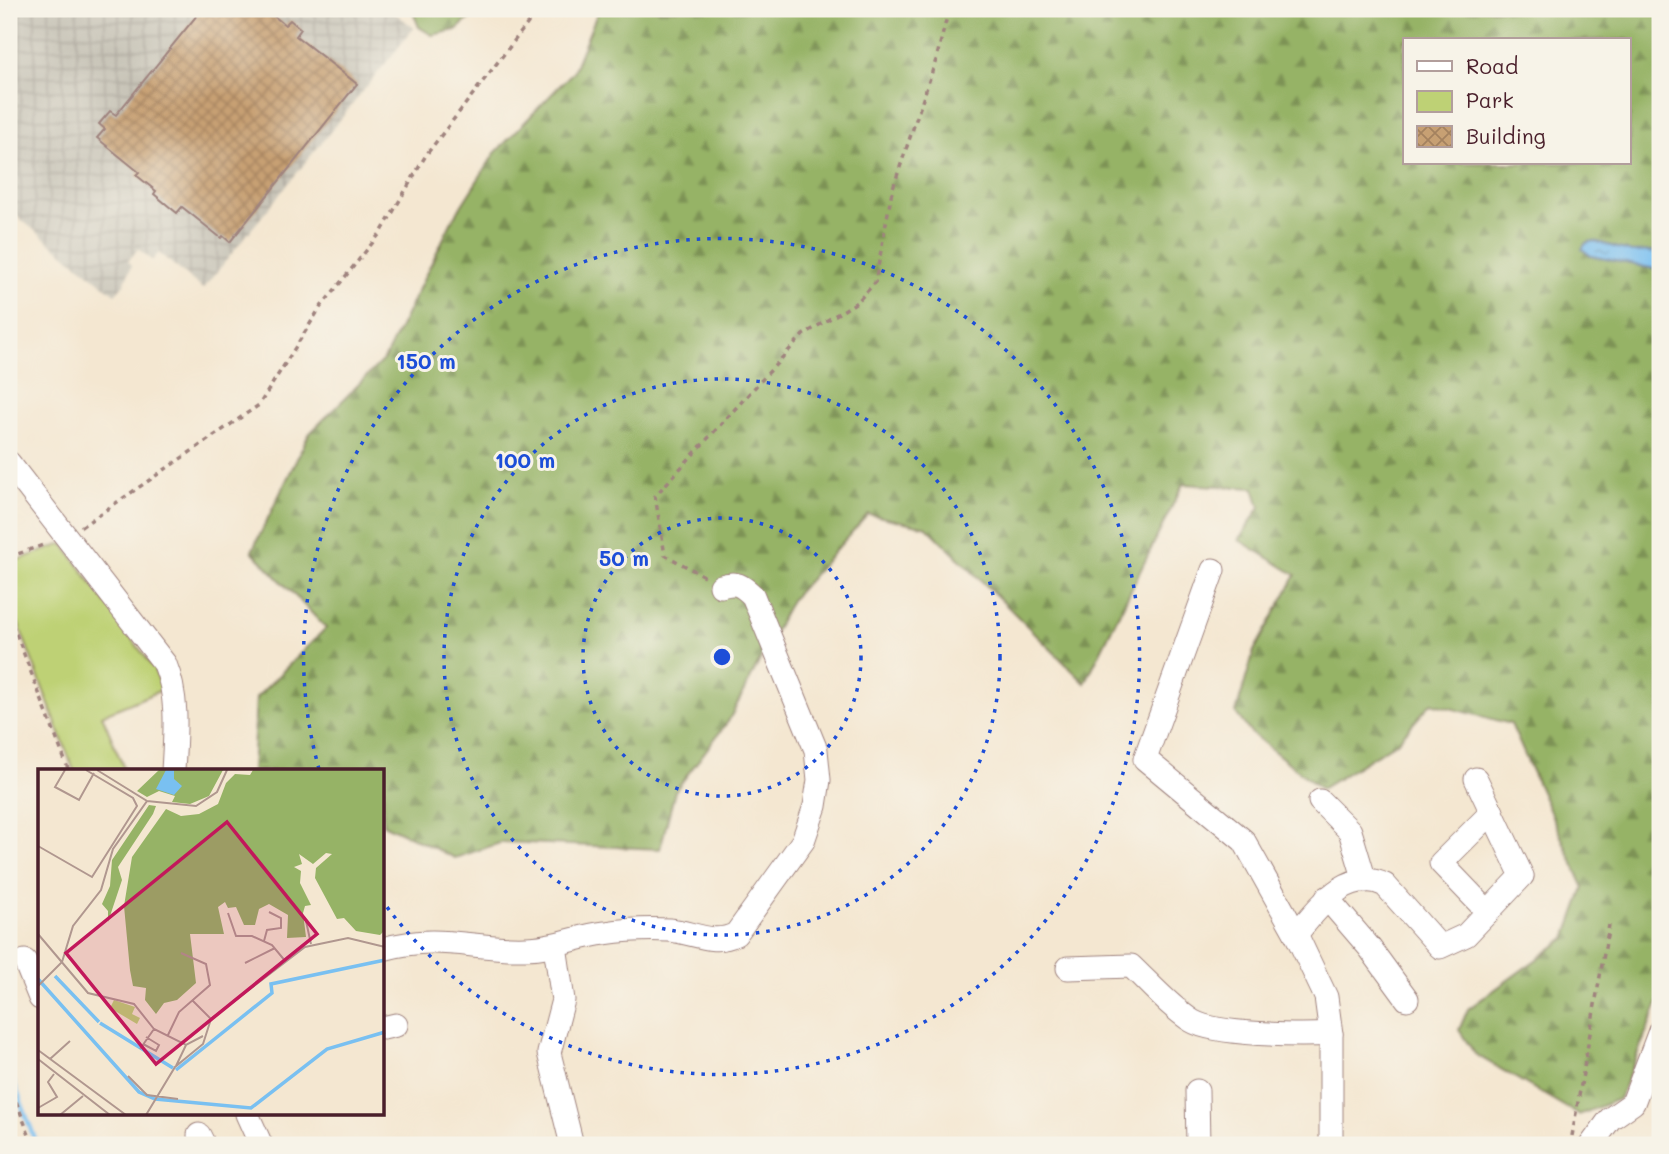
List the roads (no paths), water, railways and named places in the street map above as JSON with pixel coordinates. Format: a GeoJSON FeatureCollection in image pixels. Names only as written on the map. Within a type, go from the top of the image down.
{"type":"FeatureCollection","features":[{"type":"Feature","properties":{"kind":"street"},"geometry":{"type":"LineString","coordinates":[[9,463],[165,664],[173,683],[173,769]]}},
{"type":"Feature","properties":{"kind":"street"},"geometry":{"type":"LineString","coordinates":[[1213,570],[1145,759],[1244,841],[1296,934],[1326,997],[1331,1034],[1331,1145]]}},
{"type":"Feature","properties":{"kind":"street"},"geometry":{"type":"LineString","coordinates":[[385,948],[407,943],[449,940],[524,949],[555,946],[604,933],[670,930],[707,939],[726,939],[736,934],[803,841],[815,806],[820,780],[816,750],[753,596],[743,585],[731,583],[721,586]]}},
{"type":"Feature","properties":{"kind":"street"},"geometry":{"type":"LineString","coordinates":[[1296,934],[1327,898],[1349,885],[1375,880],[1385,886],[1440,947],[1466,935],[1522,876],[1476,779]]}},
{"type":"Feature","properties":{"kind":"street"},"geometry":{"type":"LineString","coordinates":[[1320,801],[1350,831],[1365,881]]}},
{"type":"Feature","properties":{"kind":"street"},"geometry":{"type":"LineString","coordinates":[[1488,912],[1441,863],[1492,812]]}},
{"type":"Feature","properties":{"kind":"street"},"geometry":{"type":"LineString","coordinates":[[1327,898],[1369,947],[1407,999]]}},
{"type":"Feature","properties":{"kind":"street"},"geometry":{"type":"LineString","coordinates":[[555,946],[563,1000],[549,1053],[572,1145]]}},
{"type":"Feature","properties":{"kind":"street"},"geometry":{"type":"LineString","coordinates":[[25,961],[38,993]]}},
{"type":"Feature","properties":{"kind":"street"},"geometry":{"type":"LineString","coordinates":[[1069,968],[1132,966],[1191,1021],[1207,1028],[1280,1037],[1331,1034]]}},
{"type":"Feature","properties":{"kind":"street"},"geometry":{"type":"LineString","coordinates":[[1591,1145],[1610,1119],[1633,1103],[1660,1031]]}},
{"type":"Feature","properties":{"kind":"street"},"geometry":{"type":"LineString","coordinates":[[1197,1091],[1198,1145]]}},
{"type":"Feature","properties":{"kind":"street"},"geometry":{"type":"LineString","coordinates":[[248,1116],[261,1145]]}},
{"type":"Feature","properties":{"kind":"water"},"geometry":{"type":"Polygon","coordinates":[[[1594,241],[1632,252],[1660,251],[1660,270],[1591,256],[1582,249],[1586,243],[1594,241]]]}},
{"type":"Feature","properties":{"kind":"waterway"},"geometry":{"type":"LineString","coordinates":[[9,1071],[37,1145]]}}]}
